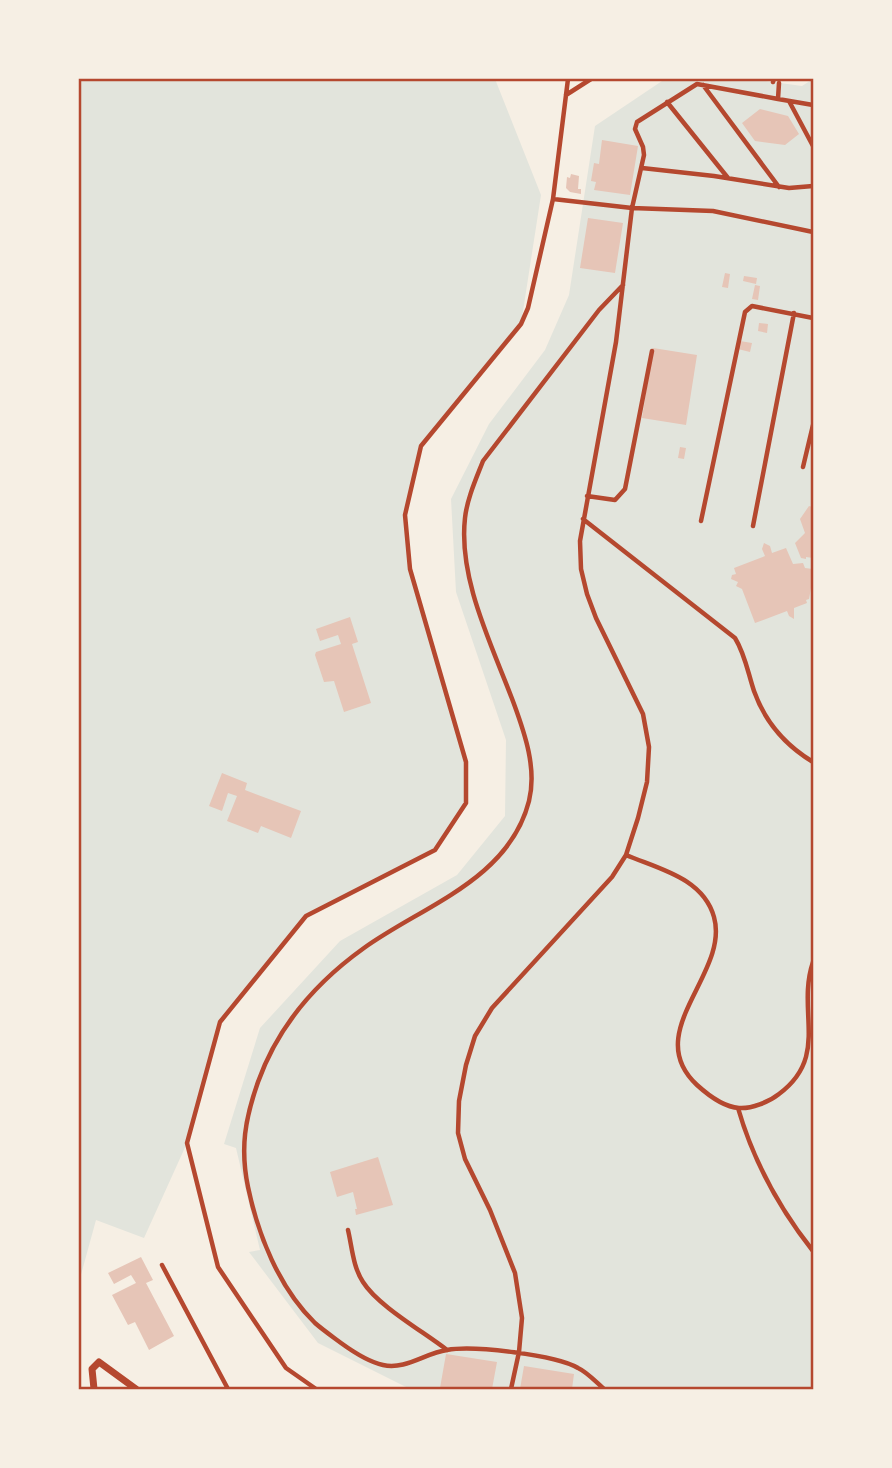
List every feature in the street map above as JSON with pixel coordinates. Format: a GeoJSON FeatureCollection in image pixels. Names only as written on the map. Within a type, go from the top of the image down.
{"type":"FeatureCollection","features":[{"type":"Feature","properties":{"kind":"street"},"geometry":{"type":"LineString","coordinates":[[94,1389],[92,1369],[99,1362],[136,1389]]}},
{"type":"Feature","properties":{"kind":"lane"},"geometry":{"type":"LineString","coordinates":[[316,1389],[286,1368],[218,1267],[187,1143],[220,1022],[306,916],[435,850],[466,803],[466,762],[410,569],[405,515],[421,446],[521,324],[528,308],[553,199],[568,79]]}},
{"type":"Feature","properties":{"kind":"lane"},"geometry":{"type":"LineString","coordinates":[[566,95],[591,79]]}},
{"type":"Feature","properties":{"kind":"lane"},"geometry":{"type":"LineString","coordinates":[[775,81],[778,99]]}},
{"type":"Feature","properties":{"kind":"lane"},"geometry":{"type":"LineString","coordinates":[[702,84],[779,187]]}},
{"type":"Feature","properties":{"kind":"lane"},"geometry":{"type":"LineString","coordinates":[[511,1389],[519,1352],[522,1318],[514,1273],[490,1210],[465,1159],[458,1133],[459,1101],[475,1036],[492,1008],[612,877],[626,855],[647,782],[649,747],[643,713],[596,618],[581,569],[583,519],[616,342],[632,208],[642,168],[643,147],[635,126],[692,85],[702,84],[813,105]]}},
{"type":"Feature","properties":{"kind":"lane"},"geometry":{"type":"LineString","coordinates":[[789,101],[813,146]]}},
{"type":"Feature","properties":{"kind":"lane"},"geometry":{"type":"LineString","coordinates":[[667,102],[727,178]]}},
{"type":"Feature","properties":{"kind":"lane"},"geometry":{"type":"LineString","coordinates":[[642,168],[779,187],[813,186]]}},
{"type":"Feature","properties":{"kind":"lane"},"geometry":{"type":"LineString","coordinates":[[553,199],[632,208],[713,211],[813,232]]}},
{"type":"Feature","properties":{"kind":"lane"},"geometry":{"type":"LineString","coordinates":[[604,1389],[578,1367],[519,1352],[447,1350],[404,1364],[382,1365],[350,1350],[314,1322],[290,1292],[266,1247],[253,1212],[245,1171],[243,1142],[251,1103],[265,1063],[284,1028],[313,990],[365,947],[465,887],[495,861],[516,832],[529,801],[531,776],[527,738],[471,589],[464,546],[465,517],[483,461],[599,310],[623,285]]}},
{"type":"Feature","properties":{"kind":"lane"},"geometry":{"type":"LineString","coordinates":[[701,521],[745,312],[752,306],[813,318]]}},
{"type":"Feature","properties":{"kind":"lane"},"geometry":{"type":"LineString","coordinates":[[753,526],[794,313]]}},
{"type":"Feature","properties":{"kind":"lane"},"geometry":{"type":"LineString","coordinates":[[587,496],[615,500],[625,489],[652,351]]}},
{"type":"Feature","properties":{"kind":"lane"},"geometry":{"type":"LineString","coordinates":[[803,467],[813,425]]}},
{"type":"Feature","properties":{"kind":"lane"},"geometry":{"type":"LineString","coordinates":[[583,519],[722,625],[735,638],[742,649],[760,706],[770,723],[792,750],[813,762]]}},
{"type":"Feature","properties":{"kind":"lane"},"geometry":{"type":"LineString","coordinates":[[626,855],[690,883],[702,892],[709,902],[715,919],[715,941],[681,1024],[677,1041],[679,1058],[690,1079],[711,1098],[738,1108],[756,1105],[775,1097],[790,1086],[802,1070],[808,1048],[809,975],[813,961]]}},
{"type":"Feature","properties":{"kind":"lane"},"geometry":{"type":"LineString","coordinates":[[738,1108],[747,1140],[761,1171],[813,1251]]}},
{"type":"Feature","properties":{"kind":"lane"},"geometry":{"type":"LineString","coordinates":[[348,1230],[362,1281],[375,1297],[447,1350]]}},
{"type":"Feature","properties":{"kind":"lane"},"geometry":{"type":"LineString","coordinates":[[162,1265],[228,1389]]}},
{"type":"Feature","properties":{"kind":"shaded area"},"geometry":{"type":"Polygon","coordinates":[[[79,79],[495,79],[541,195],[521,324],[421,446],[405,515],[410,569],[466,762],[466,803],[435,850],[306,916],[220,1022],[187,1143],[144,1238],[96,1220],[79,1282],[79,79]]]}},
{"type":"Feature","properties":{"kind":"shaded area"},"geometry":{"type":"Polygon","coordinates":[[[665,79],[752,79],[802,86],[813,79],[813,1389],[410,1389],[318,1343],[249,1252],[260,1250],[236,1148],[224,1144],[260,1028],[340,941],[457,875],[505,816],[506,740],[456,592],[451,499],[489,424],[545,350],[569,295],[595,126],[665,79]]]}},
{"type":"Feature","properties":{"kind":"building"},"geometry":{"type":"Polygon","coordinates":[[[760,109],[788,116],[799,134],[785,145],[755,141],[742,123],[760,109]]]}},
{"type":"Feature","properties":{"kind":"building"},"geometry":{"type":"Polygon","coordinates":[[[602,140],[638,146],[630,195],[594,190],[596,182],[591,181],[594,163],[599,164],[602,140]]]}},
{"type":"Feature","properties":{"kind":"building"},"geometry":{"type":"Polygon","coordinates":[[[571,174],[579,176],[578,189],[581,189],[581,194],[570,192],[566,188],[567,177],[570,178],[571,174]]]}},
{"type":"Feature","properties":{"kind":"building"},"geometry":{"type":"Polygon","coordinates":[[[588,218],[623,223],[615,273],[580,268],[588,218]]]}},
{"type":"Feature","properties":{"kind":"building"},"geometry":{"type":"Polygon","coordinates":[[[725,273],[730,274],[728,288],[722,287],[725,273]]]}},
{"type":"Feature","properties":{"kind":"building"},"geometry":{"type":"Polygon","coordinates":[[[744,276],[757,278],[756,284],[743,281],[744,276]]]}},
{"type":"Feature","properties":{"kind":"building"},"geometry":{"type":"Polygon","coordinates":[[[755,285],[760,286],[758,300],[752,299],[755,285]]]}},
{"type":"Feature","properties":{"kind":"building"},"geometry":{"type":"Polygon","coordinates":[[[759,323],[768,324],[767,333],[758,331],[759,323]]]}},
{"type":"Feature","properties":{"kind":"building"},"geometry":{"type":"Polygon","coordinates":[[[740,341],[752,343],[750,352],[738,349],[740,341]]]}},
{"type":"Feature","properties":{"kind":"building"},"geometry":{"type":"Polygon","coordinates":[[[653,348],[697,355],[686,425],[642,418],[653,348]]]}},
{"type":"Feature","properties":{"kind":"building"},"geometry":{"type":"Polygon","coordinates":[[[680,447],[686,448],[684,459],[678,458],[680,447]]]}},
{"type":"Feature","properties":{"kind":"building"},"geometry":{"type":"Polygon","coordinates":[[[809,506],[813,507],[813,558],[806,559],[801,558],[795,543],[805,533],[800,519],[809,506]]]}},
{"type":"Feature","properties":{"kind":"building"},"geometry":{"type":"Polygon","coordinates":[[[764,543],[770,546],[772,553],[786,548],[793,564],[803,563],[805,568],[813,569],[813,589],[811,588],[807,603],[794,608],[794,619],[787,611],[755,623],[742,589],[736,586],[738,582],[731,579],[732,575],[736,574],[734,568],[765,556],[762,549],[764,543]]]}},
{"type":"Feature","properties":{"kind":"building"},"geometry":{"type":"Polygon","coordinates":[[[350,617],[358,642],[352,644],[371,703],[344,712],[334,681],[324,682],[315,655],[316,652],[341,644],[338,635],[320,641],[316,629],[350,617]]]}},
{"type":"Feature","properties":{"kind":"building"},"geometry":{"type":"Polygon","coordinates":[[[222,773],[247,783],[245,790],[301,811],[291,838],[261,826],[258,833],[227,821],[237,796],[228,793],[222,811],[209,806],[222,773]]]}},
{"type":"Feature","properties":{"kind":"building"},"geometry":{"type":"Polygon","coordinates":[[[378,1157],[393,1205],[356,1215],[353,1192],[337,1197],[330,1172],[378,1157]]]}},
{"type":"Feature","properties":{"kind":"building"},"geometry":{"type":"Polygon","coordinates":[[[141,1257],[153,1280],[146,1283],[174,1336],[149,1350],[135,1322],[128,1325],[112,1295],[136,1283],[131,1275],[114,1284],[108,1273],[141,1257]]]}},
{"type":"Feature","properties":{"kind":"building"},"geometry":{"type":"Polygon","coordinates":[[[446,1354],[497,1362],[492,1389],[440,1388],[446,1354]]]}},
{"type":"Feature","properties":{"kind":"building"},"geometry":{"type":"Polygon","coordinates":[[[524,1366],[574,1374],[572,1389],[520,1389],[524,1366]]]}}]}
